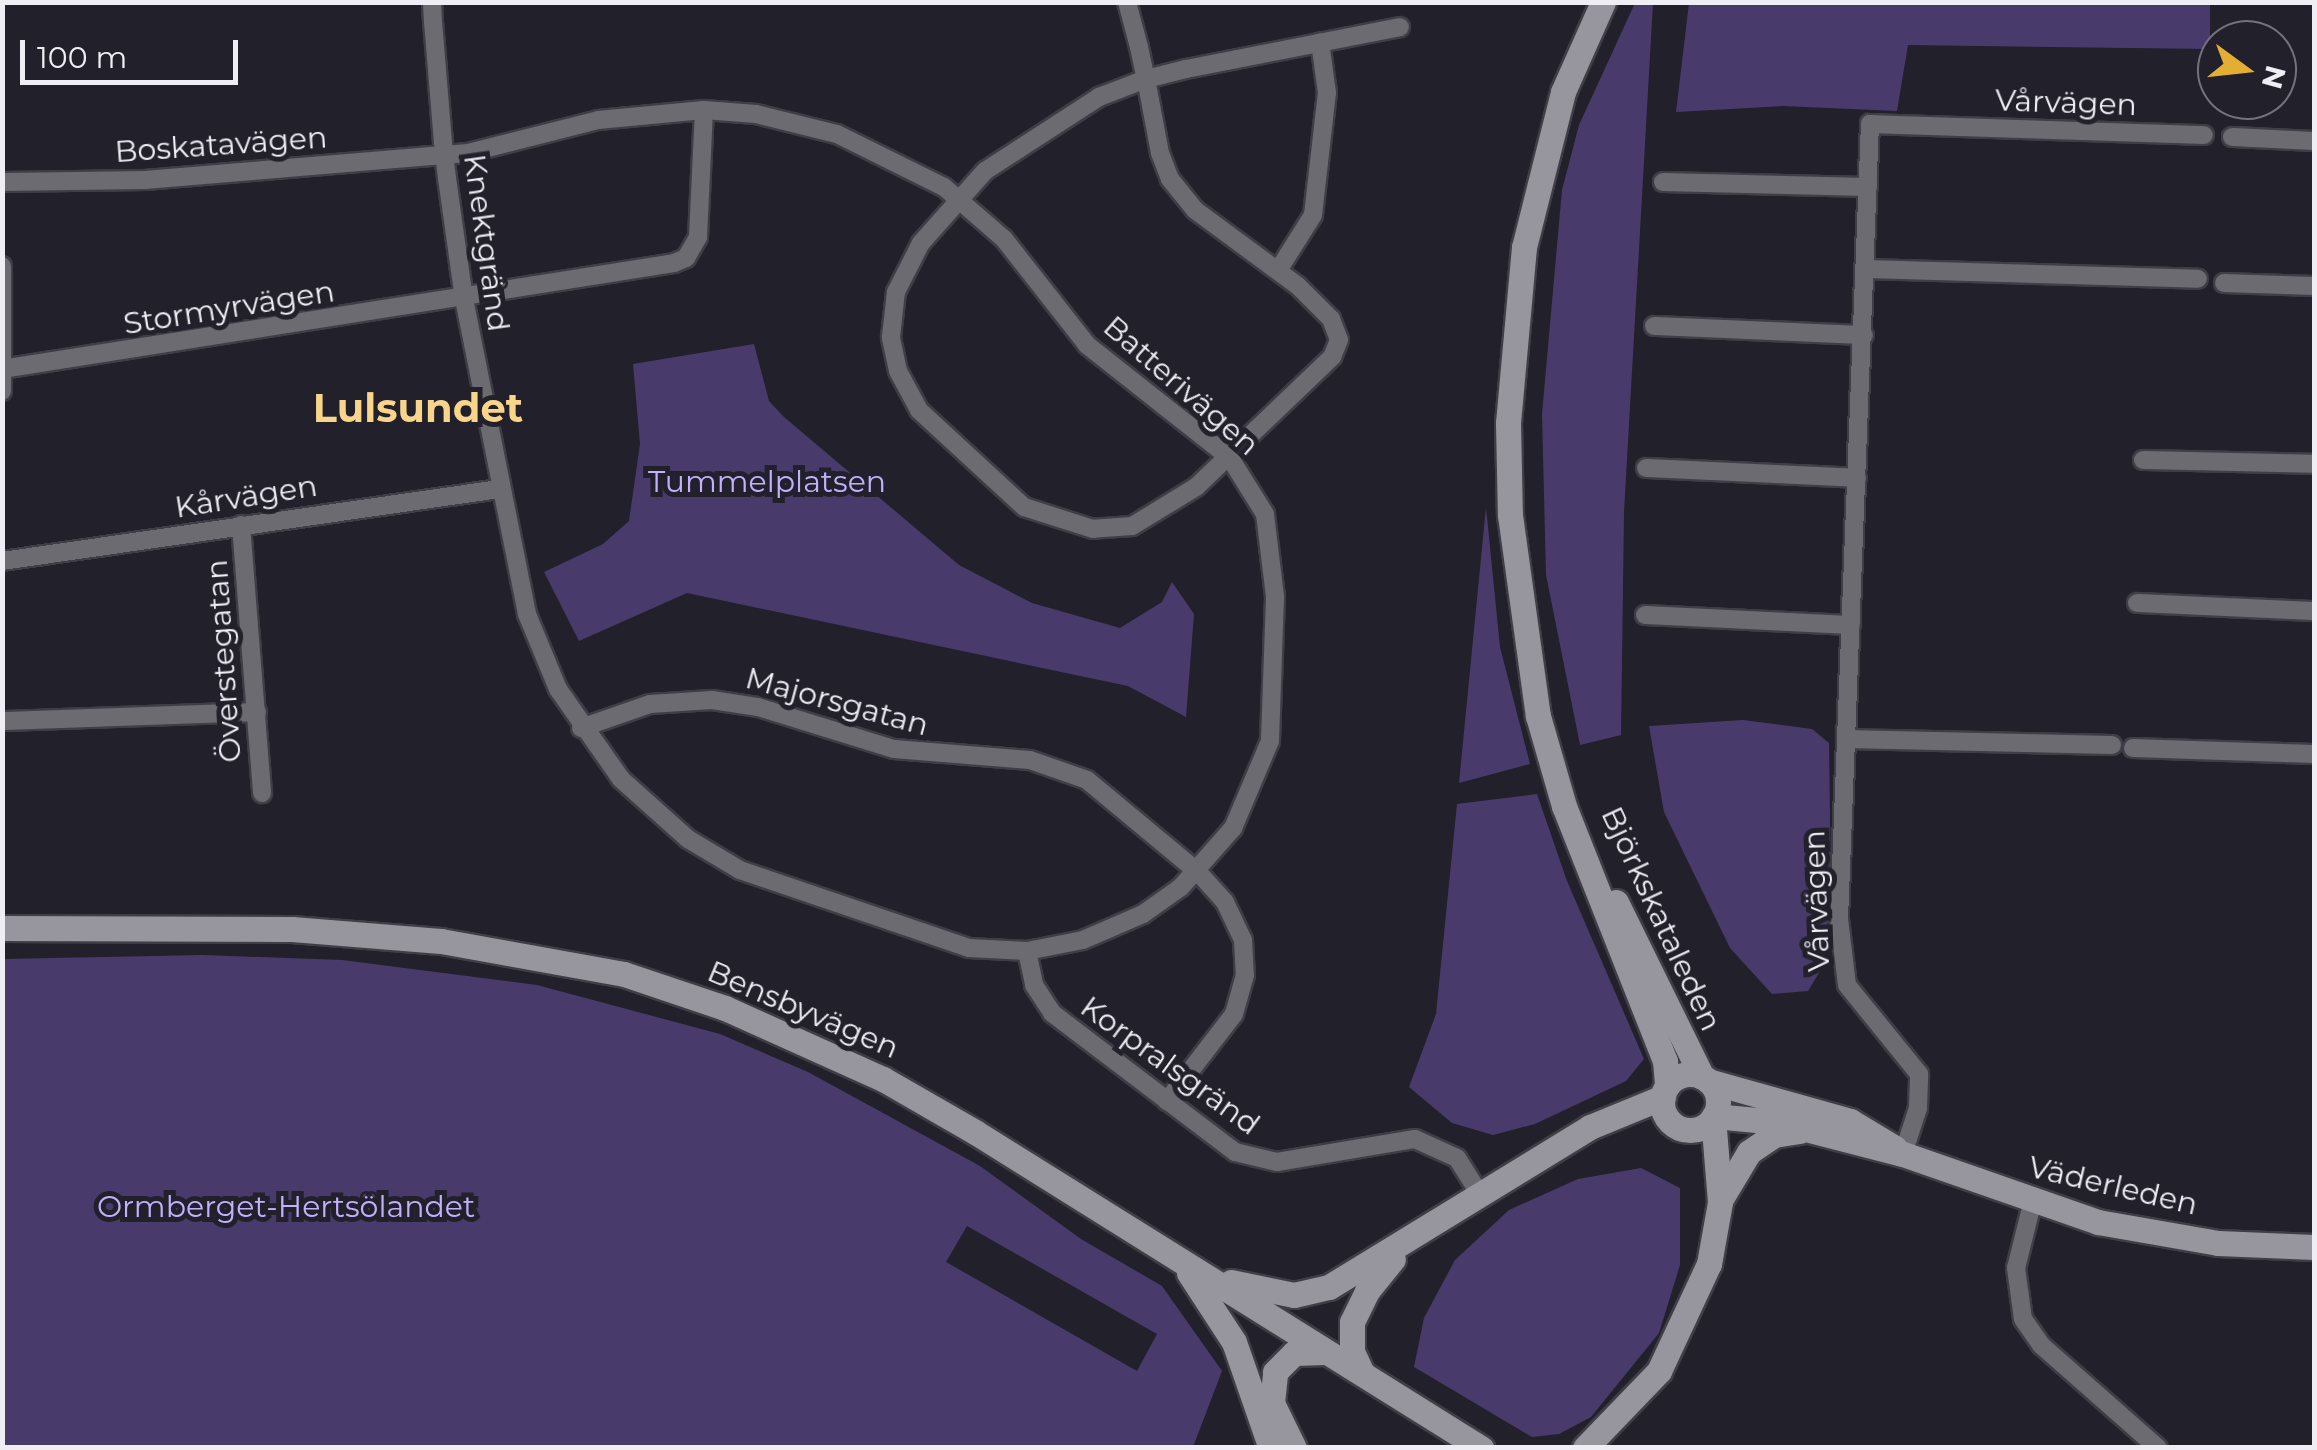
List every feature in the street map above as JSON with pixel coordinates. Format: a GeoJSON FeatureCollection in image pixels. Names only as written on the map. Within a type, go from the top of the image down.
{"type":"FeatureCollection","features":[{"type":"Feature","properties":{"kind":"main road","name":"Björkskataleden"},"geometry":{"type":"LineString","coordinates":[[1603,2],[1563,92],[1540,167],[1517,297],[1508,423],[1525,656],[1562,789],[1664,1061],[1665,1091]]}},
{"type":"Feature","properties":{"kind":"main road","name":"Björkskataleden"},"geometry":{"type":"LineString","coordinates":[[1562,789],[1704,1079]]}},
{"type":"Feature","properties":{"kind":"main road","name":"Bensbyvägen"},"geometry":{"type":"LineString","coordinates":[[2,928],[388,936],[534,954],[624,974],[726,1008],[884,1079],[1481,1448]]}},
{"type":"Feature","properties":{"kind":"main road"},"geometry":{"type":"LineString","coordinates":[[1167,1253],[1251,1289],[1294,1295],[1348,1278],[1479,1193],[1604,1120],[1665,1091],[1683,1075],[1704,1079],[1717,1096],[1713,1116],[1720,1202],[1713,1249],[1659,1370],[1585,1448]]}},
{"type":"Feature","properties":{"kind":"main road","name":"Väderleden"},"geometry":{"type":"LineString","coordinates":[[1704,1079],[1850,1121],[1903,1154]]}},
{"type":"Feature","properties":{"kind":"main road"},"geometry":{"type":"LineString","coordinates":[[1665,1091],[1677,1126],[1698,1150],[1704,1176],[1698,1283]]}},
{"type":"Feature","properties":{"kind":"main road","name":"Väderleden"},"geometry":{"type":"LineString","coordinates":[[1713,1116],[1810,1131],[1903,1154],[2032,1204],[2218,1243],[2314,1247]]}},
{"type":"Feature","properties":{"kind":"main road"},"geometry":{"type":"LineString","coordinates":[[1561,1147],[1632,1126],[1698,1128],[1713,1116]]}},
{"type":"Feature","properties":{"kind":"main road","name":"Väderleden"},"geometry":{"type":"LineString","coordinates":[[1720,1202],[1738,1165],[1762,1140],[1786,1130],[1810,1131]]}},
{"type":"Feature","properties":{"kind":"main road"},"geometry":{"type":"LineString","coordinates":[[1362,1373],[1350,1338],[1357,1308],[1407,1243]]}},
{"type":"Feature","properties":{"kind":"main road"},"geometry":{"type":"LineString","coordinates":[[1167,1253],[1226,1326],[1271,1448]]}},
{"type":"Feature","properties":{"kind":"main road"},"geometry":{"type":"LineString","coordinates":[[1294,1448],[1272,1403],[1275,1372],[1294,1353],[1327,1352]]}},
{"type":"Feature","properties":{"kind":"street","name":"Knektgränd"},"geometry":{"type":"LineString","coordinates":[[432,2],[444,155],[464,299],[499,489]]}},
{"type":"Feature","properties":{"kind":"street"},"geometry":{"type":"LineString","coordinates":[[1127,2],[1146,80],[1160,153],[1178,192],[1278,269],[1336,326],[1332,358],[1230,458],[1167,508],[1132,526],[1093,530],[1024,507],[919,410],[898,371],[891,337],[896,292],[921,243],[957,197],[1050,123],[1146,80],[1400,27]]}},
{"type":"Feature","properties":{"kind":"street"},"geometry":{"type":"LineString","coordinates":[[1278,269],[1313,215],[1327,93],[1320,42]]}},
{"type":"Feature","properties":{"kind":"street","name":"Batterivägen"},"geometry":{"type":"LineString","coordinates":[[444,155],[629,114],[704,110],[770,116],[838,134],[889,156],[957,197],[1004,239],[1087,344],[1230,458],[1268,525],[1274,717],[1250,799],[1198,872],[1122,924],[1026,951],[946,942],[728,864],[652,810],[581,728],[534,638],[499,489]]}},
{"type":"Feature","properties":{"kind":"street","name":"Stormyrvägen"},"geometry":{"type":"LineString","coordinates":[[3,369],[464,299],[686,258],[698,237],[704,110]]}},
{"type":"Feature","properties":{"kind":"street","name":"Vårvägen"},"geometry":{"type":"LineString","coordinates":[[1903,1154],[1918,1108],[1919,1074],[1847,986],[1841,956],[1870,124],[2204,136]]}},
{"type":"Feature","properties":{"kind":"street"},"geometry":{"type":"LineString","coordinates":[[2232,138],[2314,140]]}},
{"type":"Feature","properties":{"kind":"street","name":"Boskatavägen"},"geometry":{"type":"LineString","coordinates":[[2,182],[145,180],[444,155]]}},
{"type":"Feature","properties":{"kind":"street"},"geometry":{"type":"LineString","coordinates":[[1663,182],[1868,187]]}},
{"type":"Feature","properties":{"kind":"street"},"geometry":{"type":"LineString","coordinates":[[2,266],[2,390]]}},
{"type":"Feature","properties":{"kind":"street"},"geometry":{"type":"LineString","coordinates":[[1866,270],[2198,279]]}},
{"type":"Feature","properties":{"kind":"street"},"geometry":{"type":"LineString","coordinates":[[2224,283],[2314,286]]}},
{"type":"Feature","properties":{"kind":"street"},"geometry":{"type":"LineString","coordinates":[[1654,326],[1864,335]]}},
{"type":"Feature","properties":{"kind":"street"},"geometry":{"type":"LineString","coordinates":[[2143,460],[2314,464]]}},
{"type":"Feature","properties":{"kind":"street"},"geometry":{"type":"LineString","coordinates":[[1646,468],[1857,478]]}},
{"type":"Feature","properties":{"kind":"street","name":"Kårvägen"},"geometry":{"type":"LineString","coordinates":[[2,561],[499,489]]}},
{"type":"Feature","properties":{"kind":"street","name":"Överstegatan"},"geometry":{"type":"LineString","coordinates":[[241,525],[262,793]]}},
{"type":"Feature","properties":{"kind":"street"},"geometry":{"type":"LineString","coordinates":[[2137,604],[2314,611]]}},
{"type":"Feature","properties":{"kind":"street"},"geometry":{"type":"LineString","coordinates":[[1645,615],[1851,625]]}},
{"type":"Feature","properties":{"kind":"street","name":"Majorsgatan"},"geometry":{"type":"LineString","coordinates":[[581,728],[650,704],[712,700],[758,706],[915,754],[1048,764],[1096,786],[1198,872],[1237,923],[1245,975],[1234,1014],[1167,1101]]}},
{"type":"Feature","properties":{"kind":"street"},"geometry":{"type":"LineString","coordinates":[[2,721],[257,712]]}},
{"type":"Feature","properties":{"kind":"street"},"geometry":{"type":"LineString","coordinates":[[1847,738],[2112,745]]}},
{"type":"Feature","properties":{"kind":"street"},"geometry":{"type":"LineString","coordinates":[[2132,748],[2314,754]]}},
{"type":"Feature","properties":{"kind":"street","name":"Korpralsgränd"},"geometry":{"type":"LineString","coordinates":[[1026,951],[1034,984],[1052,1013],[1235,1152],[1265,1162],[1393,1141],[1429,1142],[1457,1158],[1479,1193]]}},
{"type":"Feature","properties":{"kind":"street"},"geometry":{"type":"LineString","coordinates":[[2032,1204],[2016,1268],[2023,1319],[2041,1344],[2158,1448]]}},
{"type":"Feature","properties":{"kind":"green space"},"geometry":{"type":"Polygon","coordinates":[[[1635,3],[1653,3],[1624,512],[1621,735],[1580,745],[1546,575],[1542,414],[1562,190],[1579,125],[1635,3]]]}},
{"type":"Feature","properties":{"kind":"green space"},"geometry":{"type":"Polygon","coordinates":[[[1689,3],[2210,3],[2210,20],[2197,20],[2197,49],[1908,45],[1897,111],[1783,106],[1676,112],[1689,3]]]}},
{"type":"Feature","properties":{"kind":"green space","name":"Tummelplatsen"},"geometry":{"type":"Polygon","coordinates":[[[754,344],[769,401],[959,565],[1032,603],[1120,628],[1162,602],[1172,582],[1194,614],[1186,717],[1128,686],[687,593],[579,641],[544,572],[603,544],[629,521],[640,444],[633,364],[754,344]]]}},
{"type":"Feature","properties":{"kind":"green space"},"geometry":{"type":"Polygon","coordinates":[[[1486,507],[1500,647],[1530,764],[1459,783],[1486,507]]]}},
{"type":"Feature","properties":{"kind":"green space"},"geometry":{"type":"Polygon","coordinates":[[[1743,720],[1812,729],[1829,743],[1831,896],[1822,968],[1808,991],[1772,994],[1730,948],[1664,812],[1649,726],[1743,720]]]}},
{"type":"Feature","properties":{"kind":"green space"},"geometry":{"type":"Polygon","coordinates":[[[1537,794],[1567,881],[1644,1059],[1626,1081],[1535,1124],[1493,1135],[1452,1123],[1409,1087],[1436,1014],[1457,804],[1537,794]]]}},
{"type":"Feature","properties":{"kind":"green space","name":"Ormberget-Hertsölandet"},"geometry":{"type":"Polygon","coordinates":[[[203,955],[342,960],[537,985],[720,1034],[808,1072],[980,1166],[1081,1239],[1162,1286],[1222,1371],[1193,1447],[3,1447],[3,959],[203,955]],[[967,1226],[946,1262],[1137,1371],[1157,1334],[967,1226]]]}},
{"type":"Feature","properties":{"kind":"green space"},"geometry":{"type":"Polygon","coordinates":[[[1641,1168],[1680,1188],[1680,1265],[1659,1333],[1591,1417],[1559,1434],[1532,1437],[1414,1367],[1424,1318],[1455,1260],[1509,1210],[1578,1179],[1641,1168]]]}},
{"type":"Feature","properties":{"kind":"district","name":"Lulsundet"},"geometry":{"type":"Point","coordinates":[418,408]}}]}
